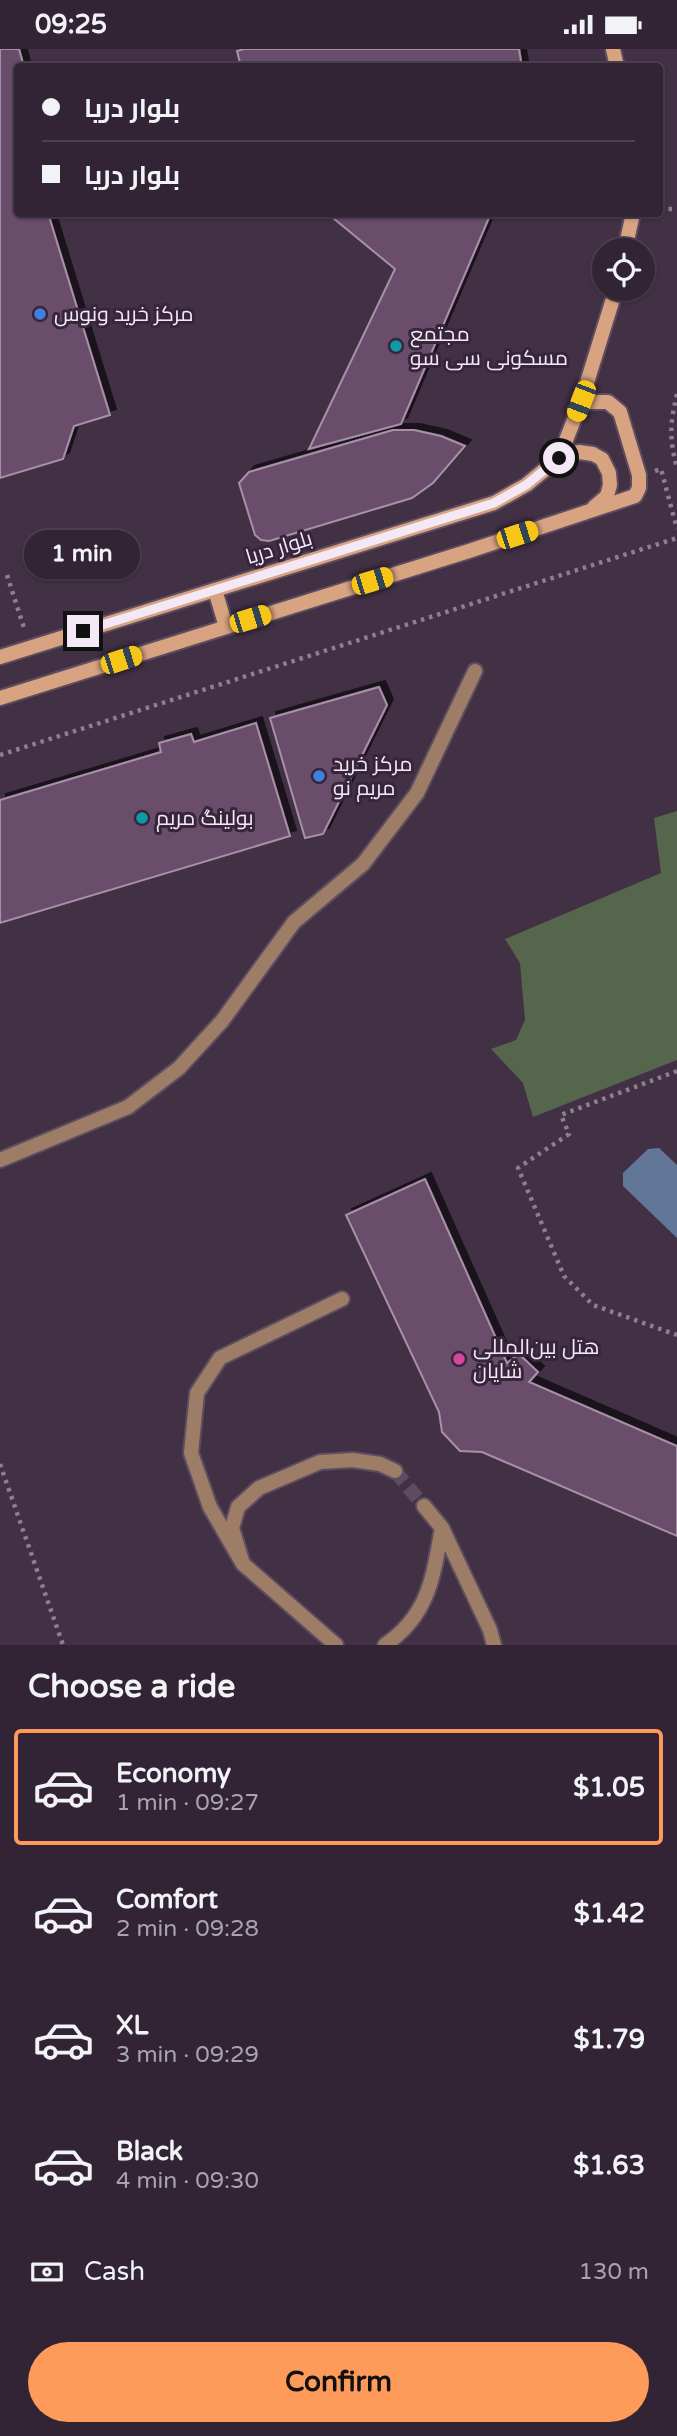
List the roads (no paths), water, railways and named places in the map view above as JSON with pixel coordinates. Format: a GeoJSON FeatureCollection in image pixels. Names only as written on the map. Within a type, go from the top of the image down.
{"type":"FeatureCollection","features":[{"type":"Feature","properties":{"kind":"main road"},"geometry":{"type":"LineString","coordinates":[[628,238],[632,217]]}},
{"type":"Feature","properties":{"kind":"main road"},"geometry":{"type":"LineString","coordinates":[[559,458],[581,401],[612,301]]}},
{"type":"Feature","properties":{"kind":"main road"},"geometry":{"type":"LineString","coordinates":[[0,698],[635,496],[639,488],[639,475],[620,412],[608,402],[581,401]]}},
{"type":"Feature","properties":{"kind":"main road"},"geometry":{"type":"LineString","coordinates":[[559,458],[579,452],[593,454],[602,459],[609,473],[607,496],[587,512]]}},
{"type":"Feature","properties":{"kind":"main road","name":"بلوار دریا"},"geometry":{"type":"LineString","coordinates":[[0,657],[494,503],[526,485],[559,458]]}},
{"type":"Feature","properties":{"kind":"main road"},"geometry":{"type":"LineString","coordinates":[[215,590],[226,627]]}},
{"type":"Feature","properties":{"kind":"street"},"geometry":{"type":"LineString","coordinates":[[0,1160],[128,1107],[179,1068],[222,1021],[294,922],[363,864],[417,793],[475,671]]}},
{"type":"Feature","properties":{"kind":"street"},"geometry":{"type":"LineString","coordinates":[[336,1645],[243,1564],[210,1507],[191,1453],[197,1393],[220,1358],[342,1299]]}},
{"type":"Feature","properties":{"kind":"street"},"geometry":{"type":"LineString","coordinates":[[243,1564],[232,1528],[238,1507],[260,1488],[320,1462],[354,1460],[380,1464],[396,1471]]}},
{"type":"Feature","properties":{"kind":"street"},"geometry":{"type":"LineString","coordinates":[[424,1506],[442,1528],[490,1630],[494,1645]]}},
{"type":"Feature","properties":{"kind":"street"},"geometry":{"type":"LineString","coordinates":[[385,1645],[403,1633],[420,1609],[433,1576],[442,1528]]}},
{"type":"Feature","properties":{"kind":"water"},"geometry":{"type":"Polygon","coordinates":[[[659,1148],[677,1165],[677,1238],[623,1186],[623,1173],[648,1149],[659,1148]]]}},
{"type":"Feature","properties":{"kind":"tunnel"},"geometry":{"type":"LineString","coordinates":[[395,1471],[424,1506]]}},
{"type":"Feature","properties":{"kind":"place","name":"مرکز خرید ونوس"},"geometry":{"type":"Point","coordinates":[40,314]}},
{"type":"Feature","properties":{"kind":"place","name":"مجتمع مسکونی سی سو"},"geometry":{"type":"Point","coordinates":[396,346]}},
{"type":"Feature","properties":{"kind":"place","name":"مرکز خرید مریم نو"},"geometry":{"type":"Point","coordinates":[319,776]}},
{"type":"Feature","properties":{"kind":"place","name":"بولینگ مریم"},"geometry":{"type":"Point","coordinates":[142,818]}},
{"type":"Feature","properties":{"kind":"place","name":"هتل بین‌المللی شایان"},"geometry":{"type":"Point","coordinates":[459,1359]}}]}
